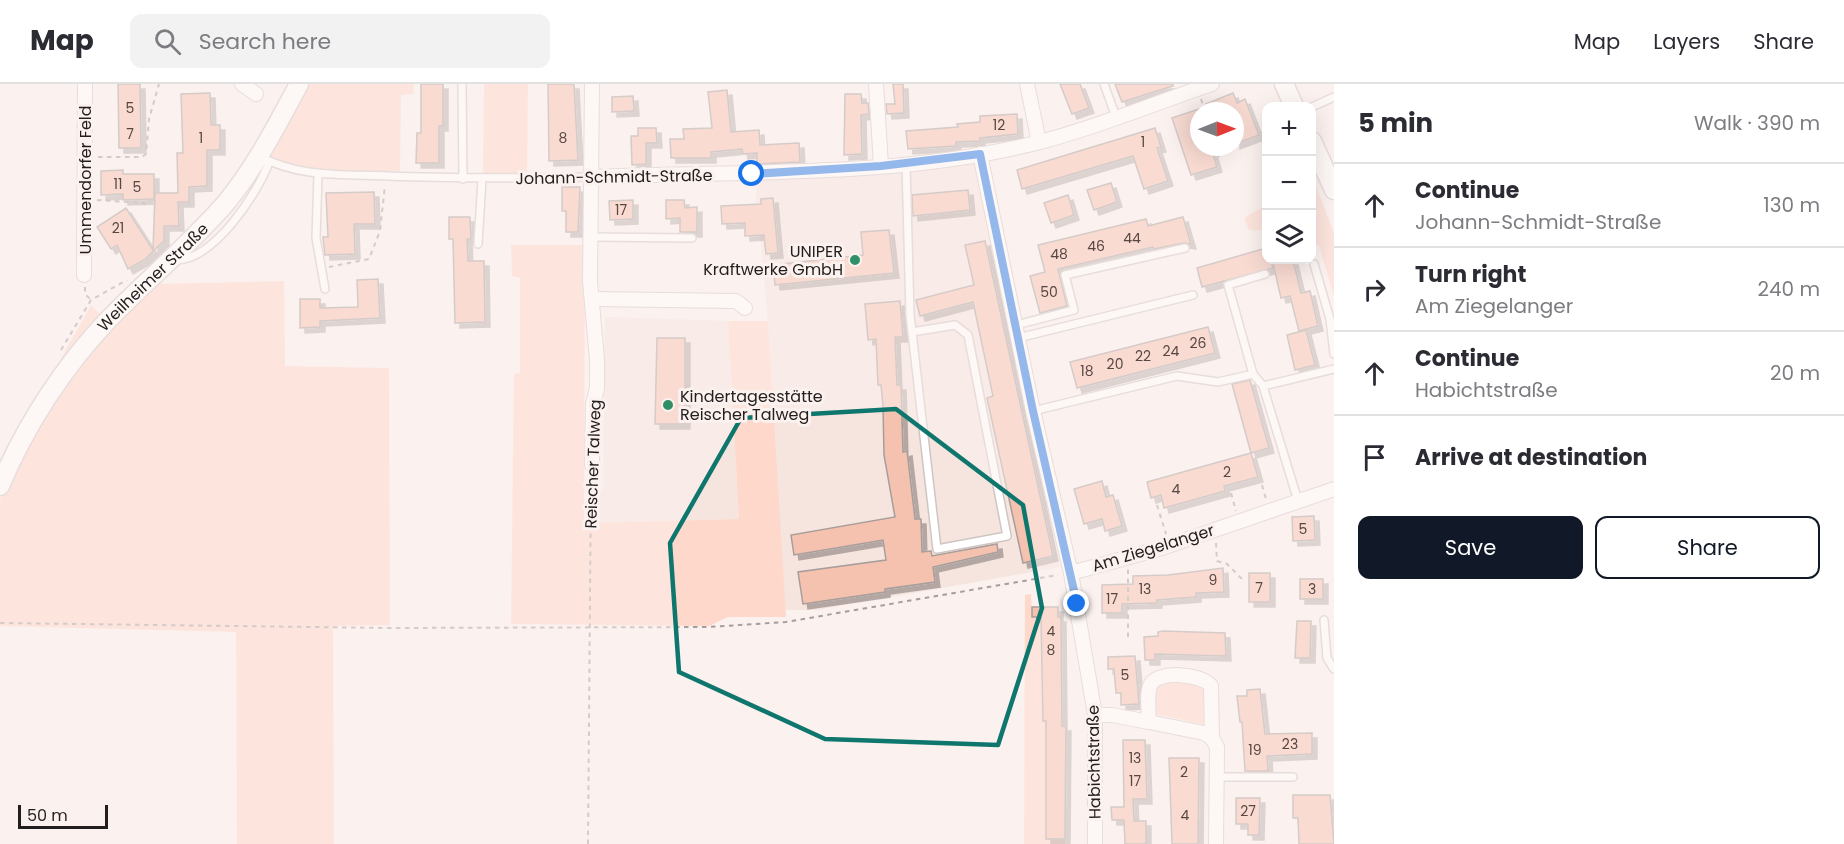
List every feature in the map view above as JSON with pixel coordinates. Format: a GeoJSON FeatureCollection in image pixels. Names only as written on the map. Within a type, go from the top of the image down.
{"type":"FeatureCollection","features":[{"type":"Feature","properties":{"kind":"street","name":"Ummendorfer Feld"},"geometry":{"type":"LineString","coordinates":[[84,275],[85,84]]}},
{"type":"Feature","properties":{"kind":"street"},"geometry":{"type":"LineString","coordinates":[[242,84],[256,94]]}},
{"type":"Feature","properties":{"kind":"street","name":"Weilheimer Straße"},"geometry":{"type":"LineString","coordinates":[[2,475],[55,387],[80,353],[108,320],[171,260],[264,159],[298,84]]}},
{"type":"Feature","properties":{"kind":"street","name":"Reischer Talweg"},"geometry":{"type":"LineString","coordinates":[[592,84],[590,282],[594,299],[597,388],[592,405],[592,465]]}},
{"type":"Feature","properties":{"kind":"street"},"geometry":{"type":"LineString","coordinates":[[876,84],[881,166]]}},
{"type":"Feature","properties":{"kind":"street"},"geometry":{"type":"LineString","coordinates":[[1027,84],[1040,142]]}},
{"type":"Feature","properties":{"kind":"street","name":"Johann-Schmidt-Straße"},"geometry":{"type":"LineString","coordinates":[[592,177],[748,175],[906,164],[980,154],[1040,142],[1212,84]]}},
{"type":"Feature","properties":{"kind":"street"},"geometry":{"type":"LineString","coordinates":[[1284,84],[1292,102]]}},
{"type":"Feature","properties":{"kind":"street"},"geometry":{"type":"LineString","coordinates":[[1316,152],[1334,190]]}},
{"type":"Feature","properties":{"kind":"street","name":"Am Ziegelanger"},"geometry":{"type":"LineString","coordinates":[[980,154],[1033,411],[1071,573],[1169,545],[1334,489]]}},
{"type":"Feature","properties":{"kind":"street"},"geometry":{"type":"LineString","coordinates":[[594,299],[736,301],[745,308]]}},
{"type":"Feature","properties":{"kind":"street","name":"Habichtstraße"},"geometry":{"type":"LineString","coordinates":[[1071,573],[1095,715],[1095,844]]}},
{"type":"Feature","properties":{"kind":"street"},"geometry":{"type":"LineString","coordinates":[[1149,722],[1150,687],[1155,679],[1162,676],[1197,676],[1209,683],[1212,689],[1212,738]]}},
{"type":"Feature","properties":{"kind":"street"},"geometry":{"type":"LineString","coordinates":[[1095,715],[1112,715],[1149,722],[1204,733],[1212,738],[1217,747],[1216,844]]}},
{"type":"Feature","properties":{"kind":"lane"},"geometry":{"type":"LineString","coordinates":[[462,84],[463,179]]}},
{"type":"Feature","properties":{"kind":"lane"},"geometry":{"type":"LineString","coordinates":[[1104,84],[1116,117]]}},
{"type":"Feature","properties":{"kind":"lane"},"geometry":{"type":"LineString","coordinates":[[1316,105],[1334,97]]}},
{"type":"Feature","properties":{"kind":"lane","name":"Johann-Schmidt-Straße"},"geometry":{"type":"LineString","coordinates":[[264,159],[293,171],[318,174],[463,179],[592,177]]}},
{"type":"Feature","properties":{"kind":"lane"},"geometry":{"type":"LineString","coordinates":[[906,164],[912,332],[937,549],[1007,536],[968,335],[955,326],[912,332]]}},
{"type":"Feature","properties":{"kind":"lane"},"geometry":{"type":"LineString","coordinates":[[318,174],[316,238],[325,289]]}},
{"type":"Feature","properties":{"kind":"lane"},"geometry":{"type":"LineString","coordinates":[[478,244],[482,179]]}},
{"type":"Feature","properties":{"kind":"lane"},"geometry":{"type":"LineString","coordinates":[[591,237],[692,238]]}},
{"type":"Feature","properties":{"kind":"lane"},"geometry":{"type":"LineString","coordinates":[[1017,332],[1074,310],[1065,275],[1185,248]]}},
{"type":"Feature","properties":{"kind":"lane"},"geometry":{"type":"LineString","coordinates":[[1314,264],[1330,319],[1334,354]]}},
{"type":"Feature","properties":{"kind":"lane"},"geometry":{"type":"LineString","coordinates":[[1265,274],[1228,285],[1253,374],[1263,386],[1298,501]]}},
{"type":"Feature","properties":{"kind":"lane"},"geometry":{"type":"LineString","coordinates":[[1017,332],[1193,295]]}},
{"type":"Feature","properties":{"kind":"lane"},"geometry":{"type":"LineString","coordinates":[[1263,386],[1334,369]]}},
{"type":"Feature","properties":{"kind":"lane"},"geometry":{"type":"LineString","coordinates":[[1033,411],[1177,376],[1218,382],[1253,374]]}},
{"type":"Feature","properties":{"kind":"lane"},"geometry":{"type":"LineString","coordinates":[[1324,620],[1326,658],[1334,669]]}},
{"type":"Feature","properties":{"kind":"lane"},"geometry":{"type":"LineString","coordinates":[[1216,777],[1293,777]]}},
{"type":"Feature","properties":{"kind":"path"},"geometry":{"type":"LineString","coordinates":[[85,156],[142,157],[146,154],[148,119],[159,84]]}},
{"type":"Feature","properties":{"kind":"path"},"geometry":{"type":"LineString","coordinates":[[321,268],[369,259],[380,231],[386,176]]}},
{"type":"Feature","properties":{"kind":"path"},"geometry":{"type":"LineString","coordinates":[[85,200],[144,203],[146,209]]}},
{"type":"Feature","properties":{"kind":"path","name":"Reischer Talweg"},"geometry":{"type":"LineString","coordinates":[[588,844],[592,465]]}},
{"type":"Feature","properties":{"kind":"path"},"geometry":{"type":"LineString","coordinates":[[1232,493],[1239,521]]}},
{"type":"Feature","properties":{"kind":"path"},"geometry":{"type":"LineString","coordinates":[[1157,505],[1169,545]]}},
{"type":"Feature","properties":{"kind":"path"},"geometry":{"type":"LineString","coordinates":[[1216,538],[1217,561],[1227,564],[1243,580]]}},
{"type":"Feature","properties":{"kind":"path"},"geometry":{"type":"LineString","coordinates":[[1128,558],[1128,637]]}},
{"type":"Feature","properties":{"kind":"path"},"geometry":{"type":"LineString","coordinates":[[0,623],[390,628],[709,627],[786,622],[1071,573]]}},
{"type":"Feature","properties":{"kind":"highlighted area"},"geometry":{"type":"Polygon","coordinates":[[[896,409],[1023,505],[1042,608],[998,745],[825,739],[679,672],[670,543],[741,418],[896,409]]]}},
{"type":"Feature","properties":{"kind":"shaded area"},"geometry":{"type":"Polygon","coordinates":[[[304,84],[414,84],[413,94],[401,95],[400,171],[302,173],[263,158],[304,84]]]}},
{"type":"Feature","properties":{"kind":"shaded area"},"geometry":{"type":"Polygon","coordinates":[[[484,84],[528,84],[527,176],[483,178],[484,84]]]}},
{"type":"Feature","properties":{"kind":"shaded area","name":"UNIPER Kraftwerke GmbH"},"geometry":{"type":"Polygon","coordinates":[[[979,155],[1060,567],[816,610],[785,610],[768,321],[755,180],[979,155]]]}},
{"type":"Feature","properties":{"kind":"shaded area"},"geometry":{"type":"Polygon","coordinates":[[[1316,186],[1334,233],[1334,296],[1319,246],[1316,245],[1316,186]]]}},
{"type":"Feature","properties":{"kind":"shaded area"},"geometry":{"type":"Polygon","coordinates":[[[1262,207],[1262,231],[1249,230],[1244,218],[1262,207]]]}},
{"type":"Feature","properties":{"kind":"shaded area"},"geometry":{"type":"Polygon","coordinates":[[[511,245],[585,245],[584,523],[739,519],[728,321],[768,321],[786,617],[728,617],[709,626],[511,624],[514,374],[520,373],[520,278],[512,276],[511,245]]]}},
{"type":"Feature","properties":{"kind":"shaded area"},"geometry":{"type":"Polygon","coordinates":[[[284,281],[285,366],[389,368],[390,625],[333,626],[334,844],[237,844],[236,632],[0,626],[0,500],[13,470],[57,389],[152,284],[284,281]]]}},
{"type":"Feature","properties":{"kind":"shaded area"},"geometry":{"type":"Polygon","coordinates":[[[91,305],[104,318],[35,405],[91,305]]]}},
{"type":"Feature","properties":{"kind":"shaded area","name":"Kindertagesstätte Reischer Talweg"},"geometry":{"type":"Polygon","coordinates":[[[605,317],[728,321],[739,519],[595,523],[596,491],[603,489],[605,317]]]}},
{"type":"Feature","properties":{"kind":"shaded area"},"geometry":{"type":"Polygon","coordinates":[[[1031,594],[1032,617],[1041,617],[1043,721],[1062,721],[1066,783],[1046,783],[1046,839],[1065,839],[1065,844],[1024,844],[1025,595],[1031,594]]]}},
{"type":"Feature","properties":{"kind":"shaded area"},"geometry":{"type":"Polygon","coordinates":[[[1164,681],[1198,681],[1207,690],[1206,725],[1155,714],[1155,690],[1164,681]]]}},
{"type":"Feature","properties":{"kind":"building"},"geometry":{"type":"Polygon","coordinates":[[[118,84],[140,84],[141,148],[119,148],[118,84]]]}},
{"type":"Feature","properties":{"kind":"building"},"geometry":{"type":"Polygon","coordinates":[[[421,84],[443,84],[443,126],[439,126],[439,163],[416,163],[417,133],[421,133],[421,84]]]}},
{"type":"Feature","properties":{"kind":"building"},"geometry":{"type":"Polygon","coordinates":[[[548,84],[574,84],[578,160],[549,161],[548,84]]]}},
{"type":"Feature","properties":{"kind":"building"},"geometry":{"type":"Polygon","coordinates":[[[893,84],[903,84],[904,113],[887,114],[886,104],[895,104],[893,84]]]}},
{"type":"Feature","properties":{"kind":"building"},"geometry":{"type":"Polygon","coordinates":[[[1060,84],[1080,84],[1089,108],[1072,114],[1060,84]]]}},
{"type":"Feature","properties":{"kind":"building"},"geometry":{"type":"Polygon","coordinates":[[[1115,84],[1173,84],[1173,86],[1122,102],[1115,84]]]}},
{"type":"Feature","properties":{"kind":"building"},"geometry":{"type":"Polygon","coordinates":[[[727,90],[731,132],[759,130],[760,145],[799,143],[800,162],[757,164],[757,153],[743,154],[742,149],[711,152],[711,158],[671,158],[670,139],[684,139],[683,129],[712,128],[708,92],[727,90]]]}},
{"type":"Feature","properties":{"kind":"building"},"geometry":{"type":"Polygon","coordinates":[[[210,93],[211,125],[220,125],[220,150],[207,150],[207,186],[189,187],[189,202],[178,202],[179,226],[164,226],[164,241],[144,260],[128,269],[117,245],[111,249],[97,227],[126,208],[153,250],[155,193],[178,193],[177,153],[183,153],[181,94],[210,93]]]}},
{"type":"Feature","properties":{"kind":"building"},"geometry":{"type":"Polygon","coordinates":[[[1233,93],[1237,102],[1211,102],[1233,93]]]}},
{"type":"Feature","properties":{"kind":"building"},"geometry":{"type":"Polygon","coordinates":[[[845,94],[861,94],[862,103],[868,103],[869,114],[861,115],[862,154],[844,155],[845,94]]]}},
{"type":"Feature","properties":{"kind":"building"},"geometry":{"type":"Polygon","coordinates":[[[633,96],[634,111],[612,112],[612,97],[633,96]]]}},
{"type":"Feature","properties":{"kind":"building"},"geometry":{"type":"Polygon","coordinates":[[[1245,99],[1259,135],[1244,141],[1244,102],[1239,102],[1245,99]]]}},
{"type":"Feature","properties":{"kind":"building"},"geometry":{"type":"Polygon","coordinates":[[[1190,112],[1190,156],[1214,156],[1217,167],[1191,175],[1172,118],[1190,112]]]}},
{"type":"Feature","properties":{"kind":"building"},"geometry":{"type":"Polygon","coordinates":[[[1017,114],[1018,134],[980,138],[980,141],[956,142],[956,146],[908,149],[906,131],[958,127],[957,124],[980,122],[980,116],[1017,114]]]}},
{"type":"Feature","properties":{"kind":"building"},"geometry":{"type":"Polygon","coordinates":[[[638,128],[656,128],[657,143],[646,143],[646,164],[632,165],[631,136],[638,136],[638,128]]]}},
{"type":"Feature","properties":{"kind":"building"},"geometry":{"type":"Polygon","coordinates":[[[1155,128],[1161,147],[1157,148],[1168,181],[1144,189],[1133,156],[1022,189],[1017,170],[1155,128]]]}},
{"type":"Feature","properties":{"kind":"building"},"geometry":{"type":"Polygon","coordinates":[[[123,170],[123,174],[154,174],[154,199],[123,200],[123,194],[101,195],[101,171],[123,170]]]}},
{"type":"Feature","properties":{"kind":"building"},"geometry":{"type":"Polygon","coordinates":[[[1111,183],[1117,202],[1094,210],[1087,190],[1111,183]]]}},
{"type":"Feature","properties":{"kind":"building"},"geometry":{"type":"Polygon","coordinates":[[[562,187],[580,187],[578,232],[566,232],[566,211],[562,211],[562,187]]]}},
{"type":"Feature","properties":{"kind":"building"},"geometry":{"type":"Polygon","coordinates":[[[968,190],[970,210],[913,216],[912,195],[968,190]]]}},
{"type":"Feature","properties":{"kind":"building"},"geometry":{"type":"Polygon","coordinates":[[[374,192],[375,224],[354,224],[355,254],[325,255],[323,237],[328,237],[326,193],[374,192]]]}},
{"type":"Feature","properties":{"kind":"building"},"geometry":{"type":"Polygon","coordinates":[[[1068,195],[1074,215],[1051,223],[1044,203],[1068,195]]]}},
{"type":"Feature","properties":{"kind":"building"},"geometry":{"type":"Polygon","coordinates":[[[773,198],[778,253],[766,254],[764,235],[745,236],[745,223],[722,224],[721,206],[761,204],[761,199],[773,198]]]}},
{"type":"Feature","properties":{"kind":"building"},"geometry":{"type":"Polygon","coordinates":[[[633,200],[633,219],[610,220],[609,201],[633,200]]]}},
{"type":"Feature","properties":{"kind":"building"},"geometry":{"type":"Polygon","coordinates":[[[666,200],[684,200],[685,208],[697,207],[697,232],[680,232],[680,218],[666,219],[666,200]]]}},
{"type":"Feature","properties":{"kind":"building"},"geometry":{"type":"Polygon","coordinates":[[[449,217],[470,217],[471,239],[467,239],[468,261],[484,261],[485,322],[455,323],[453,239],[449,239],[449,217]]]}},
{"type":"Feature","properties":{"kind":"building"},"geometry":{"type":"Polygon","coordinates":[[[1183,217],[1191,244],[1184,243],[1154,249],[1153,247],[1058,269],[1067,306],[1040,313],[1030,276],[1045,272],[1038,245],[1146,219],[1148,226],[1183,217]]]}},
{"type":"Feature","properties":{"kind":"building","name":"UNIPER Kraftwerke GmbH"},"geometry":{"type":"Polygon","coordinates":[[[889,230],[894,273],[775,285],[773,265],[863,255],[861,232],[889,230]]]}},
{"type":"Feature","properties":{"kind":"building"},"geometry":{"type":"Polygon","coordinates":[[[985,241],[1053,556],[1023,563],[987,398],[993,396],[973,302],[920,316],[916,300],[974,285],[965,245],[985,241]]]}},
{"type":"Feature","properties":{"kind":"building"},"geometry":{"type":"Polygon","coordinates":[[[1262,249],[1262,264],[1272,264],[1273,268],[1202,287],[1197,268],[1262,249]]]}},
{"type":"Feature","properties":{"kind":"building"},"geometry":{"type":"Polygon","coordinates":[[[1273,264],[1294,264],[1301,293],[1310,291],[1318,326],[1299,331],[1290,296],[1281,298],[1273,264]]]}},
{"type":"Feature","properties":{"kind":"building"},"geometry":{"type":"Polygon","coordinates":[[[378,279],[380,318],[320,321],[320,327],[300,328],[300,299],[320,299],[320,308],[358,307],[357,280],[378,279]]]}},
{"type":"Feature","properties":{"kind":"building"},"geometry":{"type":"Polygon","coordinates":[[[900,301],[903,337],[895,337],[897,385],[901,385],[903,452],[907,451],[915,519],[921,519],[922,552],[931,551],[932,556],[997,544],[998,552],[933,567],[935,582],[803,604],[798,572],[886,560],[883,540],[794,555],[791,535],[895,517],[884,455],[883,406],[881,385],[878,385],[876,339],[868,340],[865,304],[900,301]]]}},
{"type":"Feature","properties":{"kind":"building"},"geometry":{"type":"Polygon","coordinates":[[[1208,327],[1215,353],[1077,388],[1070,362],[1208,327]]]}},
{"type":"Feature","properties":{"kind":"building"},"geometry":{"type":"Polygon","coordinates":[[[1306,330],[1315,365],[1295,370],[1287,335],[1306,330]]]}},
{"type":"Feature","properties":{"kind":"building"},"geometry":{"type":"Polygon","coordinates":[[[657,338],[685,338],[685,424],[655,424],[657,338]]]}},
{"type":"Feature","properties":{"kind":"building"},"geometry":{"type":"Polygon","coordinates":[[[1250,380],[1269,448],[1251,453],[1232,384],[1250,380]]]}},
{"type":"Feature","properties":{"kind":"building"},"geometry":{"type":"Polygon","coordinates":[[[1251,453],[1258,477],[1224,486],[1225,491],[1164,508],[1161,495],[1151,498],[1147,482],[1251,453]]]}},
{"type":"Feature","properties":{"kind":"building"},"geometry":{"type":"Polygon","coordinates":[[[1102,481],[1106,497],[1113,495],[1122,526],[1105,531],[1102,519],[1084,524],[1074,489],[1102,481]]]}},
{"type":"Feature","properties":{"kind":"building"},"geometry":{"type":"Polygon","coordinates":[[[1314,516],[1315,540],[1293,541],[1292,517],[1314,516]]]}},
{"type":"Feature","properties":{"kind":"building"},"geometry":{"type":"Polygon","coordinates":[[[1223,568],[1224,592],[1196,593],[1196,597],[1157,600],[1157,603],[1122,604],[1122,613],[1102,613],[1102,585],[1133,584],[1133,576],[1168,575],[1223,568]]]}},
{"type":"Feature","properties":{"kind":"building"},"geometry":{"type":"Polygon","coordinates":[[[1249,573],[1270,573],[1270,602],[1249,602],[1249,573]]]}},
{"type":"Feature","properties":{"kind":"building"},"geometry":{"type":"Polygon","coordinates":[[[1300,579],[1323,579],[1323,599],[1300,599],[1300,579]]]}},
{"type":"Feature","properties":{"kind":"building"},"geometry":{"type":"Polygon","coordinates":[[[1032,607],[1058,607],[1058,617],[1061,617],[1062,726],[1066,726],[1065,839],[1046,839],[1046,721],[1043,721],[1041,617],[1032,617],[1032,607]]]}},
{"type":"Feature","properties":{"kind":"building"},"geometry":{"type":"Polygon","coordinates":[[[1297,621],[1311,621],[1310,658],[1295,658],[1297,621]]]}},
{"type":"Feature","properties":{"kind":"building"},"geometry":{"type":"Polygon","coordinates":[[[1158,632],[1225,633],[1226,656],[1155,654],[1155,660],[1145,660],[1144,637],[1158,636],[1158,632]]]}},
{"type":"Feature","properties":{"kind":"building"},"geometry":{"type":"Polygon","coordinates":[[[1135,656],[1139,704],[1121,705],[1121,693],[1116,693],[1114,669],[1108,669],[1108,657],[1135,656]]]}},
{"type":"Feature","properties":{"kind":"building"},"geometry":{"type":"Polygon","coordinates":[[[1260,689],[1265,734],[1312,733],[1312,754],[1267,756],[1268,771],[1245,771],[1242,722],[1240,722],[1237,696],[1247,696],[1247,690],[1260,689]]]}},
{"type":"Feature","properties":{"kind":"building"},"geometry":{"type":"Polygon","coordinates":[[[1123,740],[1145,740],[1147,799],[1133,799],[1134,821],[1146,821],[1146,844],[1125,844],[1124,820],[1112,820],[1111,807],[1124,807],[1123,740]]]}},
{"type":"Feature","properties":{"kind":"building"},"geometry":{"type":"Polygon","coordinates":[[[1169,758],[1199,758],[1198,844],[1172,844],[1169,758]]]}},
{"type":"Feature","properties":{"kind":"building"},"geometry":{"type":"Polygon","coordinates":[[[1293,795],[1330,795],[1334,844],[1299,844],[1298,818],[1293,818],[1293,795]]]}},
{"type":"Feature","properties":{"kind":"building"},"geometry":{"type":"Polygon","coordinates":[[[1236,798],[1260,798],[1259,835],[1248,835],[1248,824],[1236,824],[1236,798]]]}},
{"type":"Feature","properties":{"kind":"place","name":"UNIPER Kraftwerke GmbH"},"geometry":{"type":"Point","coordinates":[855,260]}},
{"type":"Feature","properties":{"kind":"place","name":"Kindertagesstätte Reischer Talweg"},"geometry":{"type":"Point","coordinates":[668,405]}},
{"type":"Feature","properties":{"kind":"route"},"geometry":{"type":"LineString","coordinates":[[752,174],[906,164],[980,154],[1033,411],[1077,604]]}}]}
